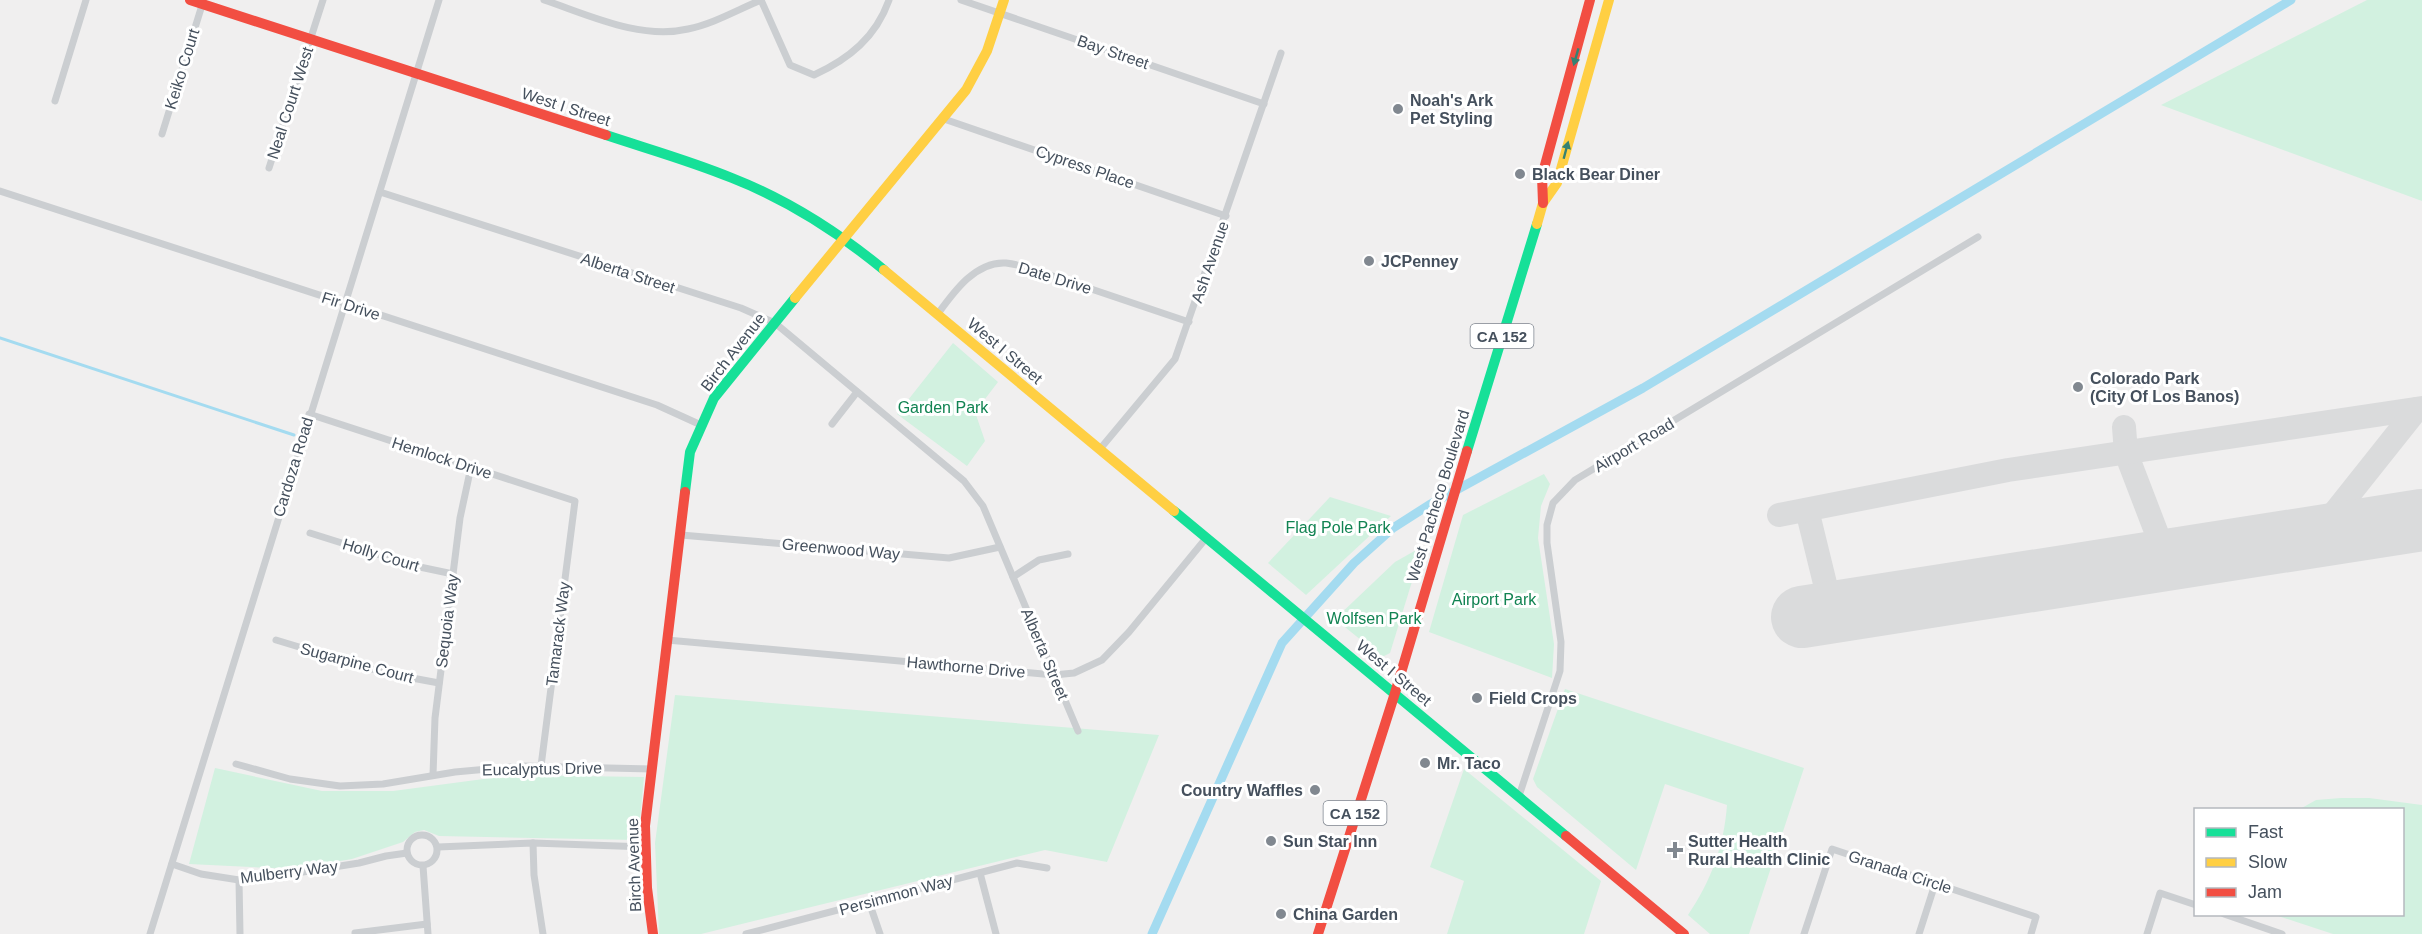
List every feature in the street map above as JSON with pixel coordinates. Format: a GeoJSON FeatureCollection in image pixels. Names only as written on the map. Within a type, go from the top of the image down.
{"type":"FeatureCollection","features":[{"type":"Feature","properties":{"kind":"main road","name":"West I Street"},"geometry":{"type":"LineString","coordinates":[[190,0],[203,2],[737,179],[777,197],[817,220],[845,238],[1684,934]]}},
{"type":"Feature","properties":{"kind":"main road","name":"Birch Avenue"},"geometry":{"type":"LineString","coordinates":[[653,934],[647,888],[645,826],[690,452],[714,398],[944,119],[975,76],[987,51],[1004,0]]}},
{"type":"Feature","properties":{"kind":"main road","name":"West Pacheco Boulevard"},"geometry":{"type":"LineString","coordinates":[[1544,203],[1542,176],[1590,0]]}},
{"type":"Feature","properties":{"kind":"main road","name":"West Pacheco Boulevard"},"geometry":{"type":"LineString","coordinates":[[1318,934],[1395,693],[1461,469],[1544,203],[1557,183],[1610,0]]}},
{"type":"Feature","properties":{"kind":"street"},"geometry":{"type":"LineString","coordinates":[[55,101],[86,0]]}},
{"type":"Feature","properties":{"kind":"street","name":"Neal Court West"},"geometry":{"type":"LineString","coordinates":[[269,168],[323,0]]}},
{"type":"Feature","properties":{"kind":"street","name":"Cardoza Road"},"geometry":{"type":"LineString","coordinates":[[150,934],[309,414],[439,0]]}},
{"type":"Feature","properties":{"kind":"street"},"geometry":{"type":"LineString","coordinates":[[544,0],[624,26],[654,32],[679,31],[703,25],[761,0],[790,65],[814,75],[844,60],[858,49],[868,38],[889,0]]}},
{"type":"Feature","properties":{"kind":"street","name":"Bay Street"},"geometry":{"type":"LineString","coordinates":[[961,0],[1264,104]]}},
{"type":"Feature","properties":{"kind":"street","name":"Keiko Court"},"geometry":{"type":"LineString","coordinates":[[162,134],[203,2]]}},
{"type":"Feature","properties":{"kind":"street","name":"Ash Avenue"},"geometry":{"type":"LineString","coordinates":[[1100,449],[1175,359],[1281,53]]}},
{"type":"Feature","properties":{"kind":"street","name":"Cypress Place"},"geometry":{"type":"LineString","coordinates":[[944,119],[1226,216]]}},
{"type":"Feature","properties":{"kind":"street","name":"Fir Drive"},"geometry":{"type":"LineString","coordinates":[[0,190],[657,405],[701,425]]}},
{"type":"Feature","properties":{"kind":"street","name":"Alberta Street"},"geometry":{"type":"LineString","coordinates":[[380,192],[741,308],[775,323],[964,480],[983,506],[1078,732]]}},
{"type":"Feature","properties":{"kind":"street","name":"Airport Road"},"geometry":{"type":"LineString","coordinates":[[1519,796],[1560,671],[1561,642],[1547,543],[1547,525],[1552,503],[1575,480],[1978,237]]}},
{"type":"Feature","properties":{"kind":"street","name":"Date Drive"},"geometry":{"type":"LineString","coordinates":[[937,315],[958,286],[980,270],[1005,263],[1029,268],[1189,322]]}},
{"type":"Feature","properties":{"kind":"street"},"geometry":{"type":"LineString","coordinates":[[832,424],[857,392]]}},
{"type":"Feature","properties":{"kind":"street","name":"Hemlock Drive"},"geometry":{"type":"LineString","coordinates":[[309,414],[575,501]]}},
{"type":"Feature","properties":{"kind":"street","name":"Sequoia Way"},"geometry":{"type":"LineString","coordinates":[[433,775],[433,739],[439,683],[460,518],[471,467]]}},
{"type":"Feature","properties":{"kind":"street","name":"Tamarack Way"},"geometry":{"type":"LineString","coordinates":[[541,766],[575,501]]}},
{"type":"Feature","properties":{"kind":"street","name":"Holly Court"},"geometry":{"type":"LineString","coordinates":[[310,533],[415,566],[453,574]]}},
{"type":"Feature","properties":{"kind":"street","name":"Greenwood Way"},"geometry":{"type":"LineString","coordinates":[[681,535],[949,558],[1000,547]]}},
{"type":"Feature","properties":{"kind":"street","name":"Hawthorne Drive"},"geometry":{"type":"LineString","coordinates":[[667,640],[1054,675],[1074,673],[1102,660],[1129,632],[1207,537]]}},
{"type":"Feature","properties":{"kind":"street"},"geometry":{"type":"LineString","coordinates":[[1013,577],[1039,560],[1068,554]]}},
{"type":"Feature","properties":{"kind":"street","name":"Sugarpine Court"},"geometry":{"type":"LineString","coordinates":[[276,640],[385,673],[439,683]]}},
{"type":"Feature","properties":{"kind":"street","name":"Eucalyptus Drive"},"geometry":{"type":"LineString","coordinates":[[236,764],[290,779],[340,786],[383,784],[433,775],[499,768],[541,766],[652,769]]}},
{"type":"Feature","properties":{"kind":"street"},"geometry":{"type":"LineString","coordinates":[[423,834],[430,837],[438,847],[436,857],[423,866],[410,860],[407,853],[409,842],[414,837],[423,834]]}},
{"type":"Feature","properties":{"kind":"street"},"geometry":{"type":"LineString","coordinates":[[533,843],[534,875],[543,934]]}},
{"type":"Feature","properties":{"kind":"street"},"geometry":{"type":"LineString","coordinates":[[438,847],[533,843],[646,847]]}},
{"type":"Feature","properties":{"kind":"street","name":"Granada Circle"},"geometry":{"type":"LineString","coordinates":[[1804,934],[1832,849],[2036,917],[2031,934]]}},
{"type":"Feature","properties":{"kind":"street","name":"Mulberry Way"},"geometry":{"type":"LineString","coordinates":[[172,864],[201,874],[239,880],[337,867],[407,853]]}},
{"type":"Feature","properties":{"kind":"street","name":"Persimmon Way"},"geometry":{"type":"LineString","coordinates":[[746,934],[761,932],[1017,864],[1047,868]]}},
{"type":"Feature","properties":{"kind":"street"},"geometry":{"type":"LineString","coordinates":[[423,866],[429,934]]}},
{"type":"Feature","properties":{"kind":"street"},"geometry":{"type":"LineString","coordinates":[[980,873],[996,934]]}},
{"type":"Feature","properties":{"kind":"street"},"geometry":{"type":"LineString","coordinates":[[239,880],[240,934]]}},
{"type":"Feature","properties":{"kind":"street"},"geometry":{"type":"LineString","coordinates":[[1919,934],[1935,884]]}},
{"type":"Feature","properties":{"kind":"street"},"geometry":{"type":"LineString","coordinates":[[2147,934],[2160,893],[2194,904]]}},
{"type":"Feature","properties":{"kind":"street"},"geometry":{"type":"LineString","coordinates":[[869,902],[880,934]]}},
{"type":"Feature","properties":{"kind":"street"},"geometry":{"type":"LineString","coordinates":[[2227,916],[2282,934]]}},
{"type":"Feature","properties":{"kind":"street"},"geometry":{"type":"LineString","coordinates":[[356,933],[427,924]]}},
{"type":"Feature","properties":{"kind":"green space"},"geometry":{"type":"Polygon","coordinates":[[[2367,0],[2422,0],[2422,201],[2161,105],[2367,0]]]}},
{"type":"Feature","properties":{"kind":"green space","name":"Garden Park"},"geometry":{"type":"Polygon","coordinates":[[[953,343],[998,382],[975,412],[985,441],[967,466],[897,414],[953,343]]]}},
{"type":"Feature","properties":{"kind":"green space","name":"Airport Park"},"geometry":{"type":"Polygon","coordinates":[[[1544,474],[1550,484],[1541,506],[1538,538],[1554,644],[1552,678],[1429,632],[1463,515],[1544,474]]]}},
{"type":"Feature","properties":{"kind":"green space","name":"Flag Pole Park"},"geometry":{"type":"Polygon","coordinates":[[[1330,497],[1391,516],[1306,595],[1268,563],[1330,497]]]}},
{"type":"Feature","properties":{"kind":"green space","name":"Wolfsen Park"},"geometry":{"type":"Polygon","coordinates":[[[1418,549],[1418,562],[1390,653],[1382,657],[1335,619],[1395,562],[1418,549]]]}},
{"type":"Feature","properties":{"kind":"green space"},"geometry":{"type":"Polygon","coordinates":[[[1565,689],[1804,768],[1749,934],[1710,934],[1688,915],[1715,863],[1723,835],[1727,805],[1665,784],[1636,870],[1537,787],[1533,779],[1565,689]]]}},
{"type":"Feature","properties":{"kind":"green space"},"geometry":{"type":"Polygon","coordinates":[[[675,695],[1159,735],[1107,862],[1045,850],[701,934],[659,934],[655,843],[675,695]]]}},
{"type":"Feature","properties":{"kind":"green space"},"geometry":{"type":"Polygon","coordinates":[[[215,768],[322,791],[393,791],[514,775],[644,777],[638,840],[439,836],[424,830],[415,832],[403,842],[352,859],[293,869],[189,864],[215,768]]]}},
{"type":"Feature","properties":{"kind":"green space"},"geometry":{"type":"Polygon","coordinates":[[[1464,769],[1601,881],[1584,934],[1447,934],[1464,881],[1430,867],[1464,769]]]}},
{"type":"Feature","properties":{"kind":"green space"},"geometry":{"type":"Polygon","coordinates":[[[2369,798],[2422,805],[2422,934],[2333,934],[2278,916],[2404,916],[2404,808],[2302,808],[2316,800],[2369,798]]]}},
{"type":"Feature","properties":{"kind":"waterway"},"geometry":{"type":"LineString","coordinates":[[1152,934],[1282,643],[1354,563],[1393,528],[1429,505],[1643,388],[2291,0]]}},
{"type":"Feature","properties":{"kind":"waterway"},"geometry":{"type":"LineString","coordinates":[[0,338],[294,435]]}},
{"type":"Feature","properties":{"kind":"taxiway"},"geometry":{"type":"LineString","coordinates":[[1779,515],[2008,470],[2422,408]]}},
{"type":"Feature","properties":{"kind":"taxiway"},"geometry":{"type":"LineString","coordinates":[[2316,536],[2417,409]]}},
{"type":"Feature","properties":{"kind":"taxiway"},"geometry":{"type":"LineString","coordinates":[[2124,427],[2126,453],[2167,560]]}},
{"type":"Feature","properties":{"kind":"taxiway"},"geometry":{"type":"LineString","coordinates":[[1807,510],[1832,612]]}},
{"type":"Feature","properties":{"kind":"runway"},"geometry":{"type":"LineString","coordinates":[[1802,617],[2422,520]]}},
{"type":"Feature","properties":{"kind":"traffic: fast"},"geometry":{"type":"LineString","coordinates":[[606,135],[701,166],[773,196],[830,230],[884,270]]}},
{"type":"Feature","properties":{"kind":"traffic: fast"},"geometry":{"type":"LineString","coordinates":[[1467,451],[1537,224]]}},
{"type":"Feature","properties":{"kind":"traffic: fast"},"geometry":{"type":"LineString","coordinates":[[685,492],[690,452],[714,398],[795,298]]}},
{"type":"Feature","properties":{"kind":"traffic: fast"},"geometry":{"type":"LineString","coordinates":[[1174,511],[1566,836]]}},
{"type":"Feature","properties":{"kind":"traffic: slow"},"geometry":{"type":"LineString","coordinates":[[795,298],[966,90],[987,51],[1004,0]]}},
{"type":"Feature","properties":{"kind":"traffic: slow"},"geometry":{"type":"LineString","coordinates":[[1537,224],[1543,203],[1557,183],[1609,0]]}},
{"type":"Feature","properties":{"kind":"traffic: slow"},"geometry":{"type":"LineString","coordinates":[[884,270],[1174,511]]}},
{"type":"Feature","properties":{"kind":"traffic: jam"},"geometry":{"type":"LineString","coordinates":[[190,0],[606,135]]}},
{"type":"Feature","properties":{"kind":"traffic: jam"},"geometry":{"type":"LineString","coordinates":[[1543,203],[1542,176],[1590,0]]}},
{"type":"Feature","properties":{"kind":"traffic: jam"},"geometry":{"type":"LineString","coordinates":[[1318,934],[1395,693],[1467,451]]}},
{"type":"Feature","properties":{"kind":"traffic: jam"},"geometry":{"type":"LineString","coordinates":[[653,934],[647,888],[645,826],[685,492]]}},
{"type":"Feature","properties":{"kind":"traffic: jam"},"geometry":{"type":"LineString","coordinates":[[1566,836],[1684,934]]}},
{"type":"Feature","properties":{"kind":"place","name":"Noah's Ark Pet Styling"},"geometry":{"type":"Point","coordinates":[1398,109]}},
{"type":"Feature","properties":{"kind":"place","name":"Black Bear Diner"},"geometry":{"type":"Point","coordinates":[1520,174]}},
{"type":"Feature","properties":{"kind":"place","name":"JCPenney"},"geometry":{"type":"Point","coordinates":[1369,261]}},
{"type":"Feature","properties":{"kind":"place","name":"Colorado Park (City Of Los Banos)"},"geometry":{"type":"Point","coordinates":[2078,387]}},
{"type":"Feature","properties":{"kind":"place","name":"Field Crops"},"geometry":{"type":"Point","coordinates":[1477,698]}},
{"type":"Feature","properties":{"kind":"place","name":"Mr. Taco"},"geometry":{"type":"Point","coordinates":[1425,763]}},
{"type":"Feature","properties":{"kind":"place","name":"Country Waffles"},"geometry":{"type":"Point","coordinates":[1315,790]}},
{"type":"Feature","properties":{"kind":"place","name":"Sun Star Inn"},"geometry":{"type":"Point","coordinates":[1271,841]}},
{"type":"Feature","properties":{"kind":"place","name":"Sutter Health Rural Health Clinic"},"geometry":{"type":"Point","coordinates":[1675,850]}},
{"type":"Feature","properties":{"kind":"place","name":"China Garden"},"geometry":{"type":"Point","coordinates":[1281,914]}}]}
